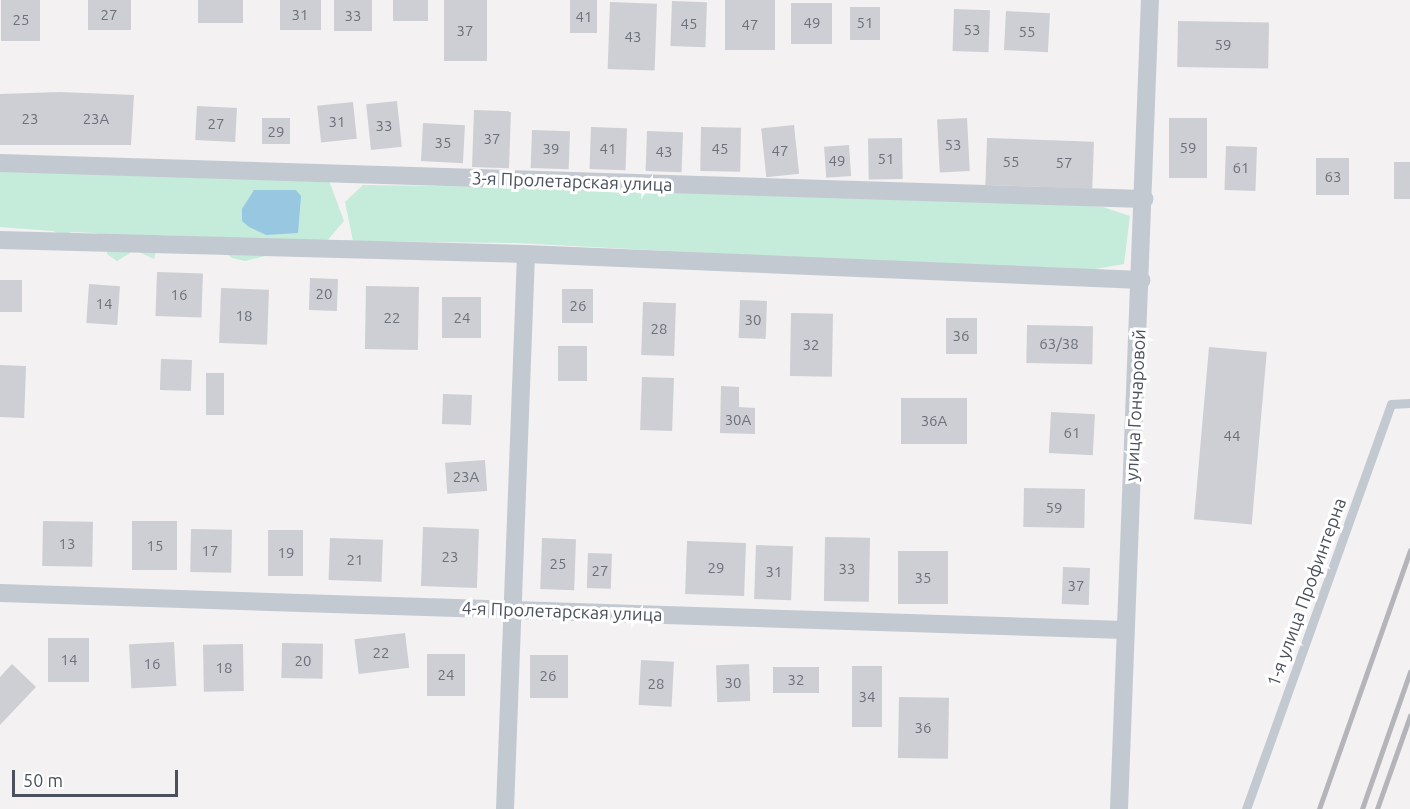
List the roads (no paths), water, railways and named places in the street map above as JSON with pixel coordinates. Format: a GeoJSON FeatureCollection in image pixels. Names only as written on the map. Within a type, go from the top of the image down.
{"type":"FeatureCollection","features":[{"type":"Feature","properties":{"kind":"street","name":"улица Гончаровой"},"geometry":{"type":"LineString","coordinates":[[1119,809],[1124,630],[1141,280],[1150,0]]}},
{"type":"Feature","properties":{"kind":"street","name":"3-я Пролетарская улица"},"geometry":{"type":"LineString","coordinates":[[0,163],[1144,199]]}},
{"type":"Feature","properties":{"kind":"street"},"geometry":{"type":"LineString","coordinates":[[0,240],[526,254],[1141,280]]}},
{"type":"Feature","properties":{"kind":"street"},"geometry":{"type":"LineString","coordinates":[[506,809],[526,254]]}},
{"type":"Feature","properties":{"kind":"street","name":"4-я Пролетарская улица"},"geometry":{"type":"LineString","coordinates":[[0,592],[1124,630]]}},
{"type":"Feature","properties":{"kind":"lane","name":"1-я улица Профинтерна"},"geometry":{"type":"LineString","coordinates":[[1246,809],[1391,404],[1410,403]]}},
{"type":"Feature","properties":{"kind":"water"},"geometry":{"type":"Polygon","coordinates":[[[254,190],[296,190],[301,196],[298,233],[266,235],[242,221],[242,209],[254,190]]]}},
{"type":"Feature","properties":{"kind":"railway"},"geometry":{"type":"LineString","coordinates":[[1319,809],[1410,551]]}},
{"type":"Feature","properties":{"kind":"railway"},"geometry":{"type":"LineString","coordinates":[[1362,809],[1410,672]]}},
{"type":"Feature","properties":{"kind":"railway"},"geometry":{"type":"LineString","coordinates":[[1377,809],[1410,716]]}}]}
